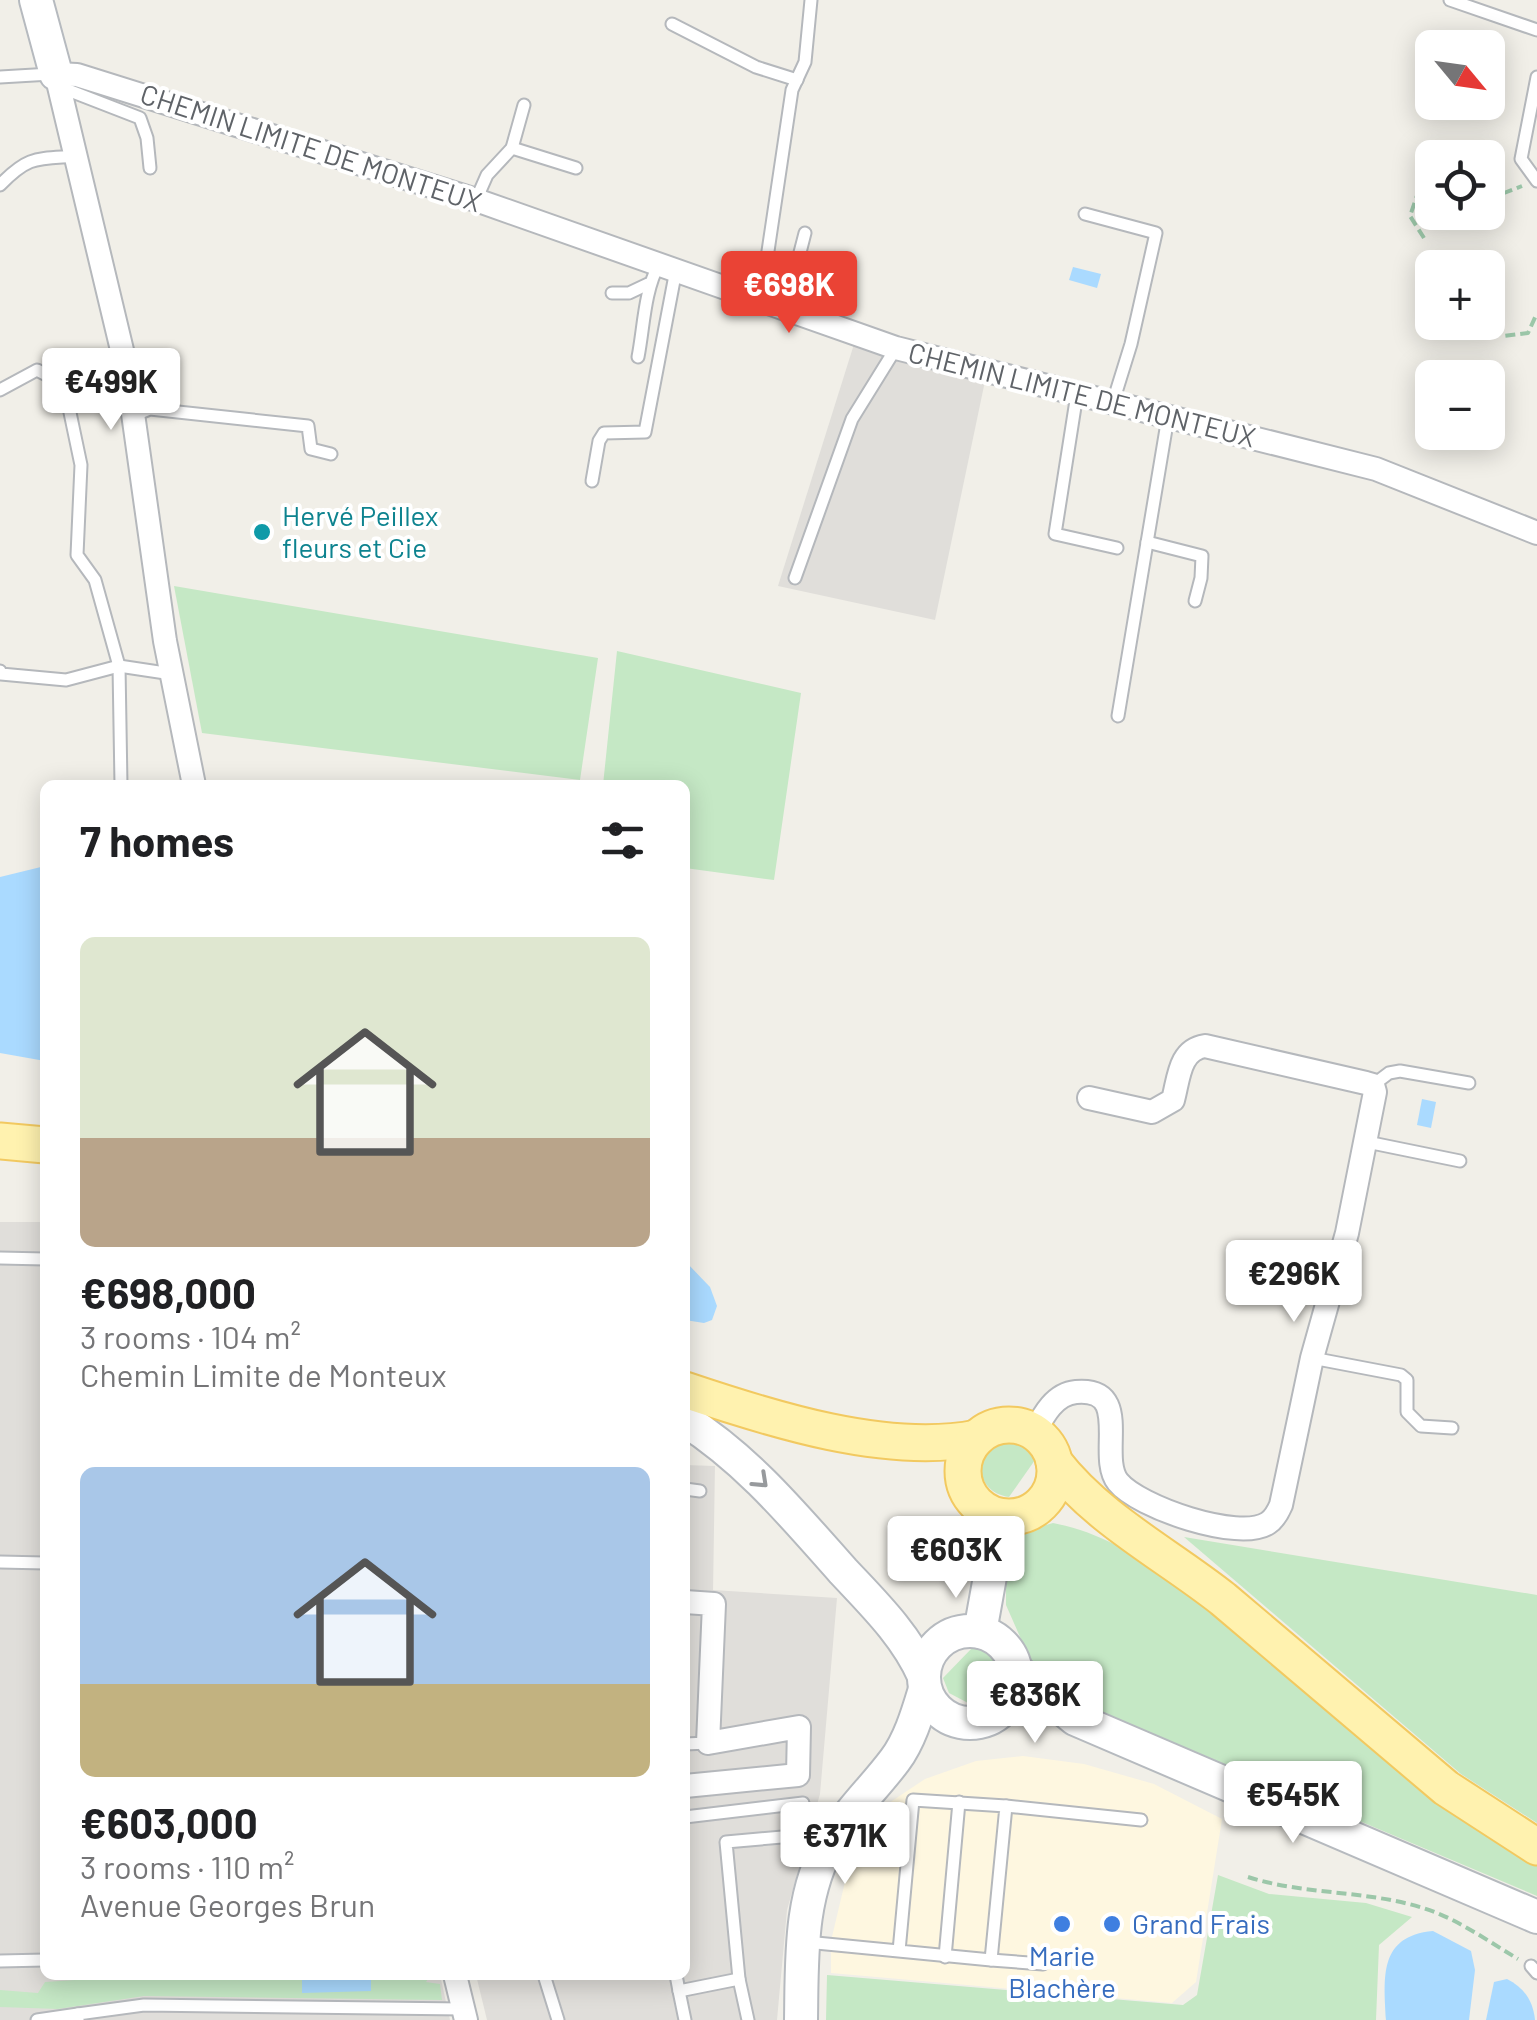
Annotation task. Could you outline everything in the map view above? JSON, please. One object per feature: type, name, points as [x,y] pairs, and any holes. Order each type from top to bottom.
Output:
[{"type":"main road","points":[[36,0],[58,80]]},
{"type":"main road","points":[[0,1141],[40,1144]]},
{"type":"main road","points":[[690,1391],[881,1441],[950,1474],[965,1486],[975,1502],[1017,1512],[1066,1513],[1129,1534]]},
{"type":"main road","points":[[690,1424],[770,1488],[880,1612],[914,1654],[938,1710],[972,1724],[1022,1713],[1075,1719]]},
{"type":"main road","points":[[881,1441],[977,1438],[1002,1426],[1034,1433],[1069,1482],[1129,1534],[1191,1574],[1446,1788],[1537,1847]]},
{"type":"main road","points":[[965,1486],[964,1462],[977,1438]]},
{"type":"main road","points":[[980,1632],[1017,1512],[1050,1491],[1054,1462]]},
{"type":"main road","points":[[898,1758],[924,1682],[926,1664],[938,1643],[960,1632],[980,1632],[1000,1641],[1013,1659],[1016,1670],[1012,1696],[995,1716]]},
{"type":"main road","points":[[1016,1670],[1075,1719],[1536,1917]]},
{"type":"main road","points":[[801,2020],[802,1942],[810,1891],[830,1842],[898,1758],[960,1722]]},
{"type":"street","name":"CHEMIN LIMITE DE MONTEUX","points":[[58,80],[77,75],[476,200],[661,273],[761,298],[896,348],[1376,470],[1537,532]]},
{"type":"street","points":[[58,80],[135,415],[172,674],[193,780]]},
{"type":"street","points":[[1034,1433],[1052,1404],[1064,1395],[1079,1391],[1094,1395],[1106,1404],[1112,1416],[1109,1463],[1125,1490],[1156,1508],[1194,1521],[1257,1528],[1266,1524],[1281,1505],[1312,1358],[1347,1233],[1375,1092],[1373,1085],[1205,1046],[1194,1048],[1184,1058],[1173,1100],[1152,1112],[1090,1098]]},
{"type":"street","points":[[690,1602],[714,1604],[696,1744],[799,1727],[798,1775],[690,1786]]},
{"type":"street","points":[[457,1980],[465,2014]]},
{"type":"lane","points":[[761,298],[792,90],[805,62],[811,0]]},
{"type":"lane","points":[[1450,0],[1537,30]]},
{"type":"lane","points":[[672,24],[756,66],[797,80]]},
{"type":"lane","points":[[0,77],[58,80],[140,118],[150,168]]},
{"type":"lane","points":[[1536,181],[1521,159],[1537,77]]},
{"type":"lane","points":[[476,200],[487,175],[512,148],[524,105]]},
{"type":"lane","points":[[512,148],[576,168]]},
{"type":"lane","points":[[0,186],[18,167],[34,158],[77,156]]},
{"type":"lane","points":[[1085,214],[1156,233],[1131,344],[1113,402]]},
{"type":"lane","points":[[786,307],[804,233]]},
{"type":"lane","points":[[612,293],[629,293],[661,273]]},
{"type":"lane","points":[[638,357],[646,316],[661,273]]},
{"type":"lane","points":[[592,481],[598,440],[604,434],[646,432],[661,273]]},
{"type":"lane","points":[[795,578],[852,419],[896,348]]},
{"type":"lane","points":[[0,390],[38,370],[64,384],[81,464],[76,555],[95,580],[119,666],[121,780]]},
{"type":"lane","points":[[1077,394],[1055,534],[1117,548]]},
{"type":"lane","points":[[135,415],[150,409],[308,426],[311,449],[332,454]]},
{"type":"lane","points":[[1118,716],[1168,417]]},
{"type":"lane","points":[[1147,542],[1202,556],[1202,578],[1195,600]]},
{"type":"lane","points":[[0,671],[66,680],[119,666],[172,674]]},
{"type":"lane","points":[[1373,1085],[1400,1070],[1469,1083]]},
{"type":"lane","points":[[1367,1142],[1460,1161]]},
{"type":"lane","points":[[0,1258],[40,1259]]},
{"type":"lane","points":[[1312,1358],[1402,1374],[1407,1380],[1407,1412],[1421,1426],[1452,1428]]},
{"type":"lane","points":[[690,1490],[700,1492]]},
{"type":"lane","points":[[0,1562],[40,1563]]},
{"type":"lane","points":[[899,1951],[914,1800],[1141,1820]]},
{"type":"lane","points":[[945,1957],[959,1802]]},
{"type":"lane","points":[[690,1817],[803,1803]]},
{"type":"lane","points":[[991,1960],[1006,1806]]},
{"type":"lane","points":[[748,2020],[739,1979],[726,1842],[805,1835],[830,1842]]},
{"type":"lane","points":[[802,1942],[1044,1964]]},
{"type":"lane","points":[[0,1960],[40,1960]]},
{"type":"lane","points":[[679,1990],[739,1979]]},
{"type":"lane","points":[[546,1980],[558,2020]]},
{"type":"lane","points":[[677,1980],[685,2020]]},
{"type":"lane","points":[[37,2020],[78,2017],[144,2004],[465,2014]]},
{"type":"path","points":[[1505,194],[1536,181]]},
{"type":"path","points":[[1419,230],[1424,238]]},
{"type":"path","points":[[1505,336],[1528,333],[1537,314]]},
{"type":"path","points":[[1248,1878],[1424,1908],[1534,1970]]},
{"type":"shaded area","points":[[855,341],[985,381],[935,620],[778,586]]},
{"type":"shaded area","points":[[0,1222],[40,1222],[40,1980],[441,1980],[450,2020],[0,2020]]},
{"type":"shaded area","points":[[690,1465],[715,1466],[713,1590],[837,1598],[820,1794],[787,1910],[777,2020],[487,2020],[477,1980],[690,1980]]},
{"type":"shaded area","points":[[1023,1756],[1084,1764],[1154,1784],[1222,1819],[1196,1982],[1172,2003],[831,1973],[831,1941],[849,1865],[863,1834],[883,1807],[925,1779],[976,1761]]},
{"type":"green space","points":[[174,586],[598,658],[580,780],[202,733]]},
{"type":"green space","points":[[617,651],[801,693],[774,880],[690,869],[690,780],[604,780]]},
{"type":"green space","points":[[1008,1441],[1025,1446],[1035,1460],[1009,1497],[989,1487],[981,1470],[988,1452]]},
{"type":"green space","points":[[1053,1523],[1087,1532],[1119,1547],[1182,1587],[1410,1780],[1537,1865],[1537,1896],[1054,1692],[1036,1673],[1006,1605],[1006,1573],[1018,1539],[1025,1531]]},
{"type":"green space","points":[[1184,1537],[1537,1595],[1537,1823],[1461,1774]]},
{"type":"green space","points":[[973,1647],[988,1652],[1000,1672],[992,1695],[970,1704],[949,1693],[943,1678]]},
{"type":"green space","points":[[1218,1875],[1269,1894],[1366,1903],[1412,1917],[1379,1945],[1376,2020],[826,2020],[827,1975],[1183,2005],[1197,1995]]},
{"type":"green space","points":[[427,1980],[440,1984],[442,2000],[144,1996],[58,2009],[0,2007],[0,1990],[38,1993],[45,1982]]},
{"type":"water","points":[[1073,267],[1101,274],[1097,288],[1069,280]]},
{"type":"water","points":[[40,867],[40,1060],[0,1053],[0,877]]},
{"type":"water","points":[[1422,1099],[1436,1102],[1431,1128],[1417,1125]]},
{"type":"water","points":[[690,1266],[710,1287],[717,1306],[712,1320],[690,1321]]},
{"type":"water","points":[[1433,1931],[1471,1951],[1475,1970],[1469,2020],[1386,2020],[1385,1975],[1393,1950],[1402,1941]]},
{"type":"water","points":[[1507,1979],[1527,1995],[1535,2020],[1486,2020],[1494,1982]]},
{"type":"water","points":[[302,1980],[371,1980],[371,1991],[302,1993]]},
{"type":"place","name":"Hervé Peillex fleurs et Cie","points":[[262,532]]},
{"type":"place","name":"Marie Blachère","points":[[1062,1924]]},
{"type":"place","name":"Grand Frais","points":[[1112,1924]]}]
